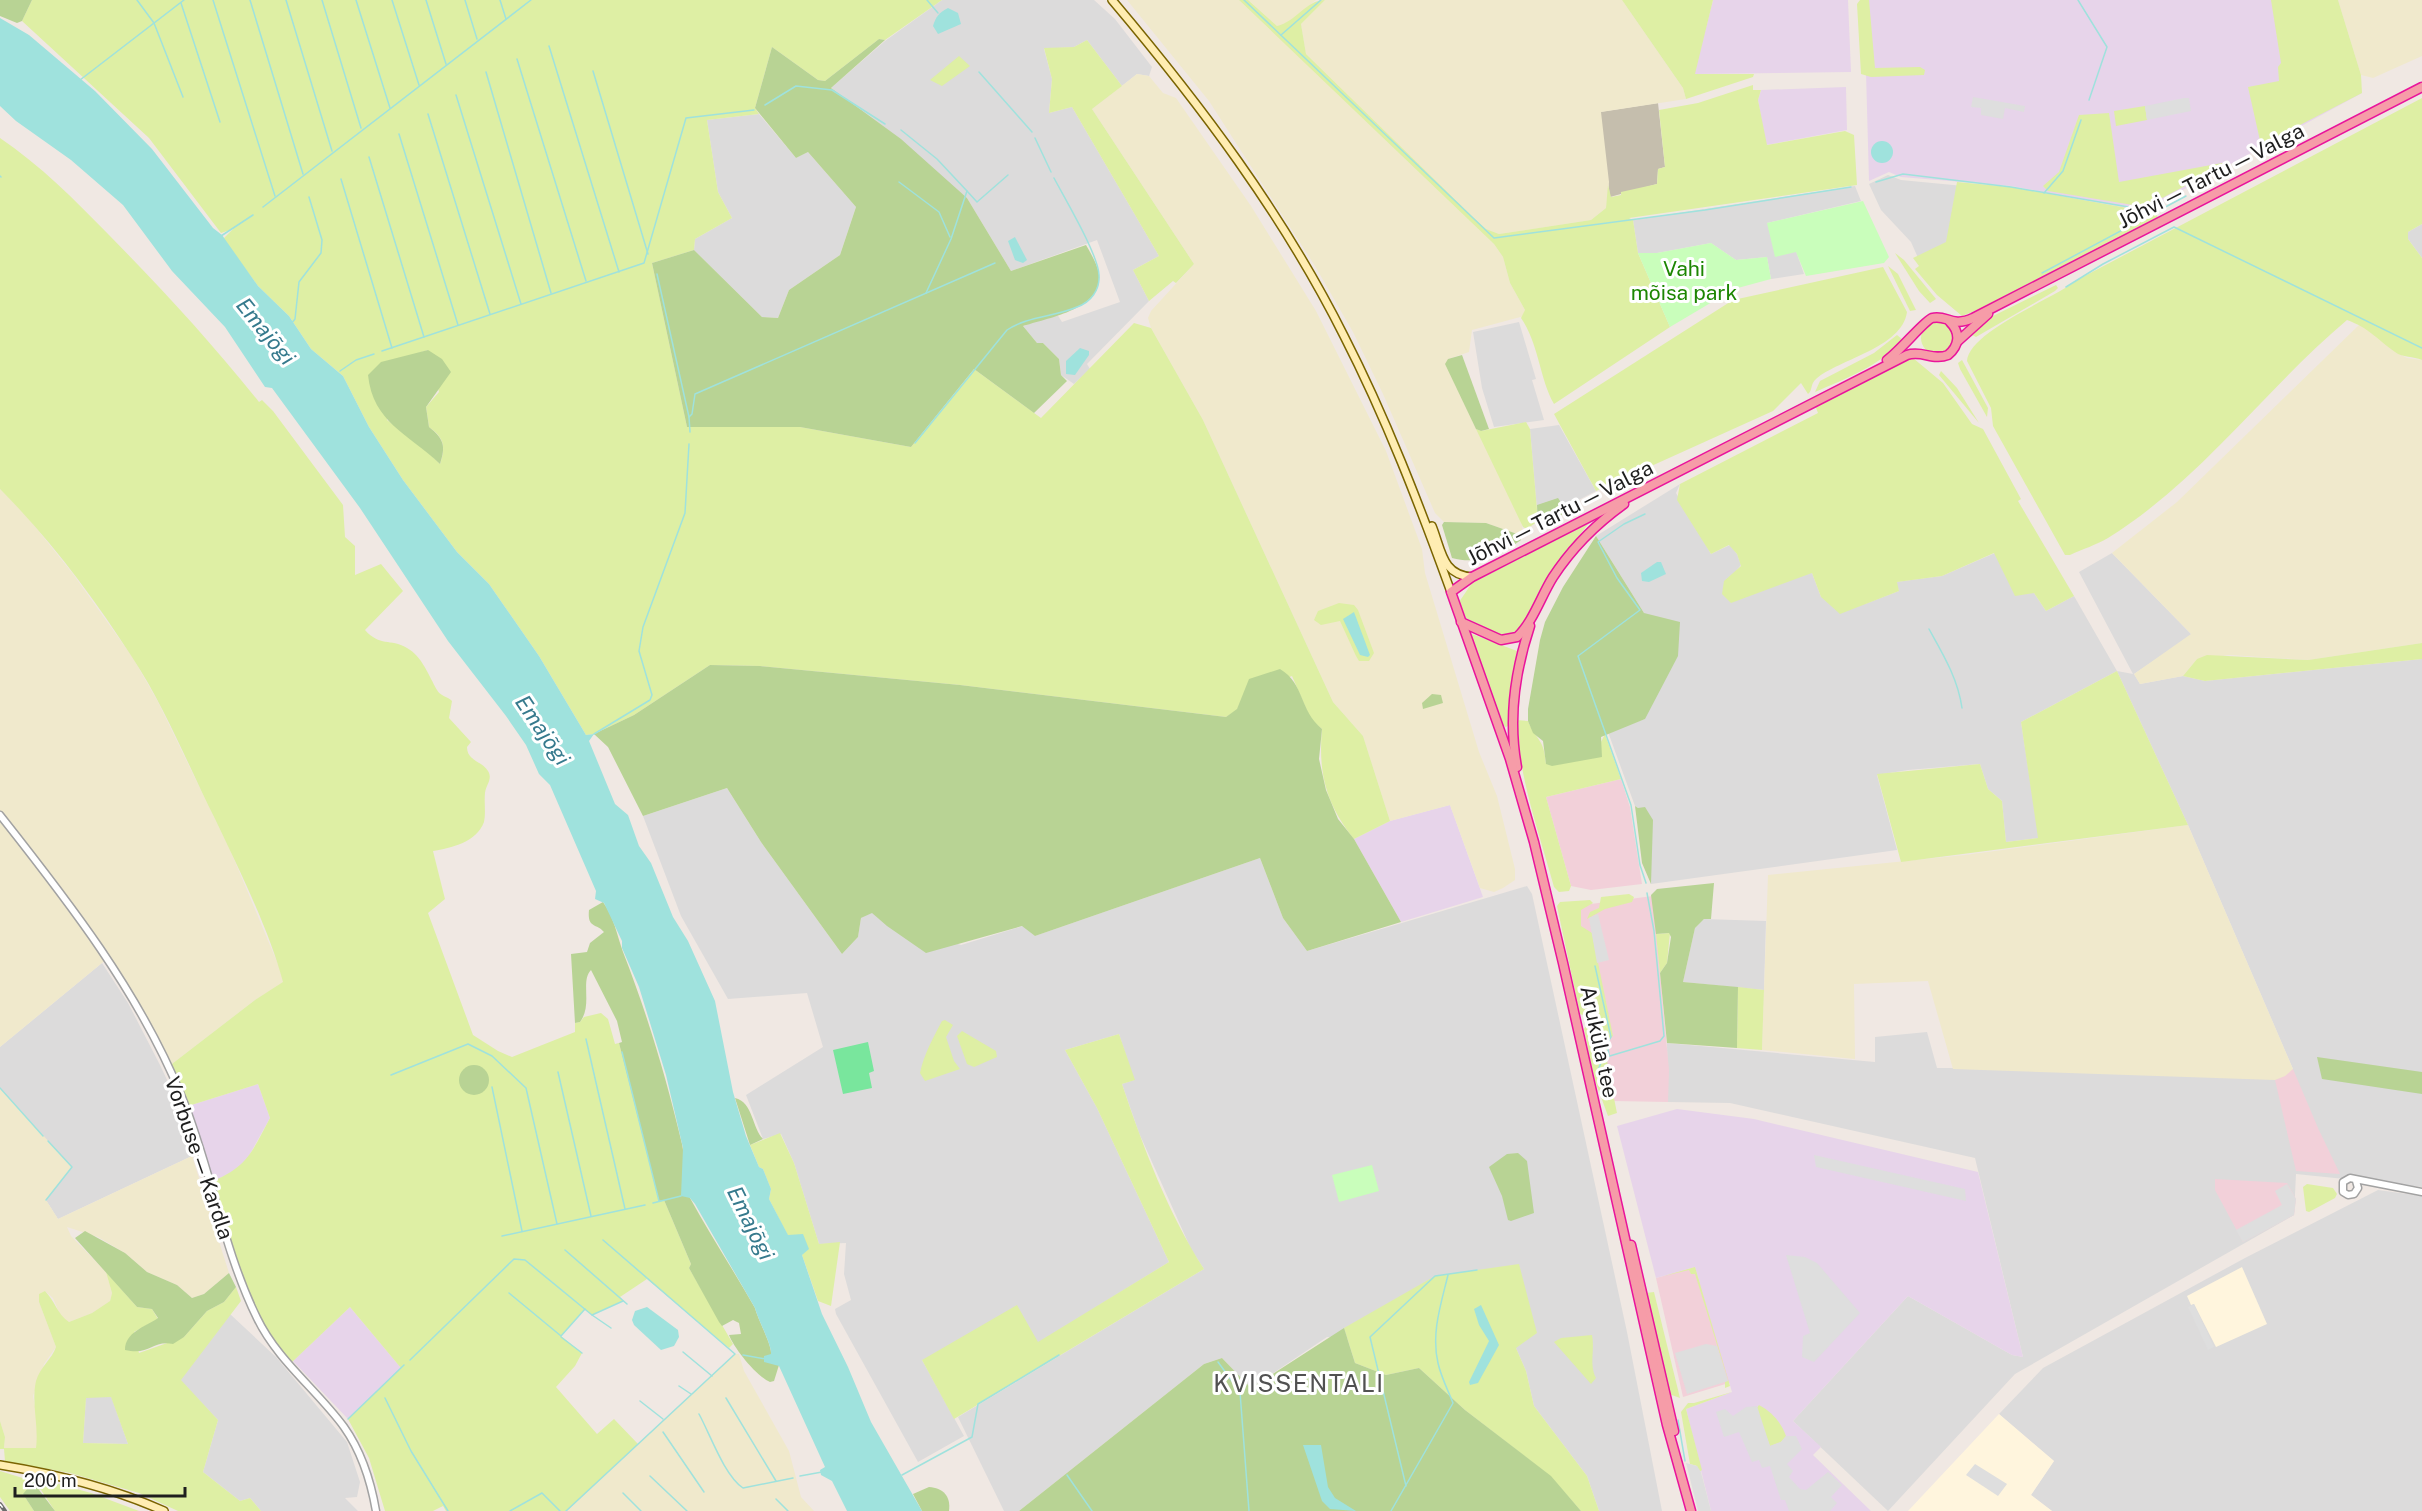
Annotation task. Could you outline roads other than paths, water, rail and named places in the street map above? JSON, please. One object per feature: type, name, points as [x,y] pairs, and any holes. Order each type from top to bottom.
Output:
[{"type":"highway","name":"Jõhvi — Tartu — Valga","points":[[1864,375],[1893,356],[1917,334],[1922,325],[1932,318],[1963,322],[2016,297],[2422,87]]},
{"type":"highway","name":"Jõhvi — Tartu — Valga","points":[[1544,884],[1510,759],[1450,592],[1472,577],[1864,375],[1917,352],[1942,358],[1953,351],[1958,341],[1989,314],[2016,297]]},
{"type":"highway","points":[[1950,322],[1957,331],[1958,341]]},
{"type":"highway","points":[[1917,334],[1918,345],[1924,354]]},
{"type":"highway","points":[[1461,621],[1472,629],[1501,639],[1517,637],[1561,567],[1595,527],[1656,483]]},
{"type":"highway","points":[[1524,808],[1515,757],[1514,705],[1522,651],[1541,597]]},
{"type":"highway","name":"Aruküla tee","points":[[1544,884],[1667,1425],[1691,1511]]},
{"type":"main road","points":[[1112,0],[1178,78],[1222,136],[1306,267],[1344,335],[1398,451],[1450,592]]},
{"type":"main road","points":[[1423,515],[1430,522],[1449,570],[1459,576],[1472,577]]},
{"type":"main road","points":[[0,1465],[68,1478],[119,1493],[164,1511]]},
{"type":"street","name":"Vorbuse — Kardla","points":[[0,815],[63,895],[144,1019],[182,1096],[238,1271],[257,1319],[280,1352],[346,1429],[362,1463],[376,1511]]},
{"type":"street","points":[[2378,1185],[2348,1195],[2341,1187],[2348,1179],[2422,1192]]},
{"type":"street","points":[[2356,1181],[2358,1190]]},
{"type":"water","points":[[948,8],[958,13],[961,24],[938,34],[933,26],[934,23],[938,15]]},
{"type":"water","name":"Emajõgi","points":[[0,18],[29,35],[95,91],[152,149],[213,228],[222,235],[258,286],[289,316],[311,349],[343,376],[369,427],[403,480],[457,552],[489,584],[539,656],[586,735],[594,734],[589,741],[615,804],[628,815],[639,846],[651,863],[673,917],[688,941],[715,1001],[733,1092],[746,1136],[771,1189],[769,1199],[788,1235],[803,1234],[809,1249],[802,1255],[822,1314],[871,1422],[922,1511],[847,1511],[832,1481],[821,1475],[820,1470],[825,1467],[779,1366],[764,1362],[764,1356],[771,1354],[771,1350],[755,1308],[695,1204],[690,1198],[681,1196],[683,1148],[666,1075],[639,987],[622,948],[622,941],[604,903],[595,899],[596,891],[550,785],[539,774],[526,745],[448,641],[360,508],[272,388],[265,387],[225,327],[172,271],[123,205],[71,160],[16,121],[0,106]]},
{"type":"water","points":[[1882,141],[1890,144],[1893,152],[1890,160],[1882,163],[1874,160],[1871,152],[1874,144]]},
{"type":"water","points":[[1015,237],[1027,260],[1023,263],[1015,260],[1008,241]]},
{"type":"water","points":[[1080,348],[1089,351],[1089,355],[1075,375],[1066,374],[1066,361]]},
{"type":"water","points":[[1657,562],[1661,562],[1666,574],[1649,582],[1642,581],[1641,573]]},
{"type":"water","points":[[1354,612],[1370,655],[1368,657],[1360,655],[1343,619]]},
{"type":"water","points":[[1481,1305],[1499,1345],[1478,1383],[1470,1385],[1469,1382],[1489,1341],[1479,1325],[1474,1309]]},
{"type":"water","points":[[647,1307],[678,1330],[679,1337],[674,1346],[661,1350],[634,1325],[632,1320],[635,1311]]},
{"type":"water","points":[[1303,1445],[1321,1445],[1328,1487],[1335,1498],[1356,1511],[1330,1509],[1322,1501]]},
{"type":"waterway","points":[[137,0],[154,23],[183,97]]},
{"type":"waterway","points":[[80,80],[184,0]]},
{"type":"waterway","points":[[213,0],[275,196]]},
{"type":"waterway","points":[[250,0],[303,174]]},
{"type":"waterway","points":[[286,0],[332,151]]},
{"type":"waterway","points":[[322,0],[361,128]]},
{"type":"waterway","points":[[356,0],[390,108]]},
{"type":"waterway","points":[[392,0],[419,85]]},
{"type":"waterway","points":[[426,0],[446,64]]},
{"type":"waterway","points":[[465,0],[477,39]]},
{"type":"waterway","points":[[500,0],[506,19]]},
{"type":"waterway","points":[[263,207],[531,0]]},
{"type":"waterway","points":[[927,0],[938,13]]},
{"type":"waterway","points":[[1244,0],[1494,238],[1705,210],[1851,187]]},
{"type":"waterway","points":[[1281,35],[1321,0]]},
{"type":"waterway","points":[[2078,0],[2107,47],[2089,100]]},
{"type":"waterway","points":[[181,3],[220,122]]},
{"type":"waterway","points":[[549,46],[619,272]]},
{"type":"waterway","points":[[517,59],[586,281]]},
{"type":"waterway","points":[[593,71],[648,254]]},
{"type":"waterway","points":[[486,72],[551,293]]},
{"type":"waterway","points":[[979,72],[1032,132]]},
{"type":"waterway","points":[[765,105],[796,86],[832,90],[885,124]]},
{"type":"waterway","points":[[456,95],[521,304]]},
{"type":"waterway","points":[[382,351],[644,263],[686,118],[754,110]]},
{"type":"waterway","points":[[428,114],[490,314]]},
{"type":"waterway","points":[[2044,193],[2063,171],[2081,120]]},
{"type":"waterway","points":[[901,130],[937,159],[967,191],[951,239],[926,293]]},
{"type":"waterway","points":[[399,134],[458,325]]},
{"type":"waterway","points":[[1035,138],[1051,172]]},
{"type":"waterway","points":[[369,157],[424,337]]},
{"type":"waterway","points":[[1876,182],[1903,174],[2011,187],[2158,212]]},
{"type":"waterway","points":[[967,191],[977,202],[1008,175]]},
{"type":"waterway","points":[[915,443],[1007,330],[1015,325],[1082,305],[1096,290],[1099,275],[1093,254],[1054,178]]},
{"type":"waterway","points":[[341,179],[392,348]]},
{"type":"waterway","points":[[899,182],[939,212],[950,237]]},
{"type":"waterway","points":[[2042,273],[2186,196]]},
{"type":"waterway","name":"Emajõgi","points":[[291,324],[295,319],[299,282],[321,253],[322,240],[309,197]]},
{"type":"waterway","points":[[221,236],[253,215]]},
{"type":"waterway","points":[[2066,287],[2103,264],[2174,227],[2422,348]]},
{"type":"waterway","points":[[690,432],[689,417],[692,414],[695,394],[995,263]]},
{"type":"waterway","points":[[657,274],[689,417]]},
{"type":"waterway","points":[[340,371],[356,360],[374,354]]},
{"type":"waterway","points":[[594,734],[650,700],[652,695],[639,651],[643,627],[685,513],[689,444]]},
{"type":"waterway","points":[[1645,514],[1624,524],[1598,542],[1617,578],[1640,610],[1578,656],[1631,805],[1640,865],[1646,883]]},
{"type":"waterway","points":[[1929,629],[1945,657],[1962,708]]},
{"type":"waterway","points":[[1598,1070],[1603,1058],[1660,1041],[1664,1036],[1654,931],[1647,893]]},
{"type":"waterway","points":[[1595,966],[1611,1037],[1607,1044],[1609,1055]]},
{"type":"waterway","points":[[586,1039],[625,1209]]},
{"type":"waterway","points":[[391,1075],[468,1044],[492,1056],[526,1088],[557,1224]]},
{"type":"waterway","points":[[622,1052],[659,1201]]},
{"type":"waterway","points":[[558,1072],[591,1216]]},
{"type":"waterway","points":[[492,1087],[522,1231]]},
{"type":"waterway","points":[[0,1088],[43,1136]]},
{"type":"waterway","points":[[46,1200],[72,1167],[48,1141]]},
{"type":"waterway","points":[[653,1203],[681,1196]]},
{"type":"waterway","points":[[502,1236],[645,1205]]},
{"type":"waterway","points":[[566,1511],[735,1354],[603,1240]]},
{"type":"waterway","points":[[565,1250],[627,1304]]},
{"type":"waterway","points":[[410,1360],[514,1259],[525,1260],[592,1315],[623,1301]]},
{"type":"waterway","points":[[1406,1486],[1370,1337],[1435,1276],[1477,1270]]},
{"type":"waterway","points":[[1391,1511],[1453,1403],[1439,1368],[1436,1352],[1438,1319],[1448,1275]]},
{"type":"waterway","points":[[509,1293],[561,1336],[585,1309]]},
{"type":"waterway","points":[[592,1315],[611,1328]]},
{"type":"waterway","points":[[561,1337],[582,1353]]},
{"type":"waterway","points":[[683,1352],[712,1376]]},
{"type":"waterway","points":[[743,1355],[766,1359]]},
{"type":"waterway","points":[[902,1475],[972,1437],[978,1404],[1059,1355]]},
{"type":"waterway","points":[[1218,1362],[1240,1392],[1249,1511]]},
{"type":"waterway","points":[[348,1419],[404,1365]]},
{"type":"waterway","points":[[679,1386],[691,1394]]},
{"type":"waterway","points":[[385,1398],[411,1451],[448,1511]]},
{"type":"waterway","points":[[726,1398],[776,1481]]},
{"type":"waterway","points":[[640,1401],[663,1419]]},
{"type":"waterway","points":[[699,1414],[724,1464],[743,1488],[793,1478]]},
{"type":"waterway","points":[[1678,1420],[1685,1461]]},
{"type":"waterway","points":[[663,1432],[704,1492]]},
{"type":"waterway","points":[[800,1476],[822,1472]]},
{"type":"waterway","points":[[1067,1475],[1092,1511]]},
{"type":"waterway","points":[[650,1476],[687,1511]]},
{"type":"waterway","points":[[510,1511],[542,1493],[560,1511]]},
{"type":"waterway","points":[[623,1493],[641,1511]]},
{"type":"waterway","points":[[776,1499],[788,1511]]},
{"type":"railway","points":[[0,1504],[5,1511]]},
{"type":"district","name":"KVISSENTALI","points":[[1299,1384]]},
{"type":"park label","name":"Vahi mõisa park","points":[[1684,281]]}]
